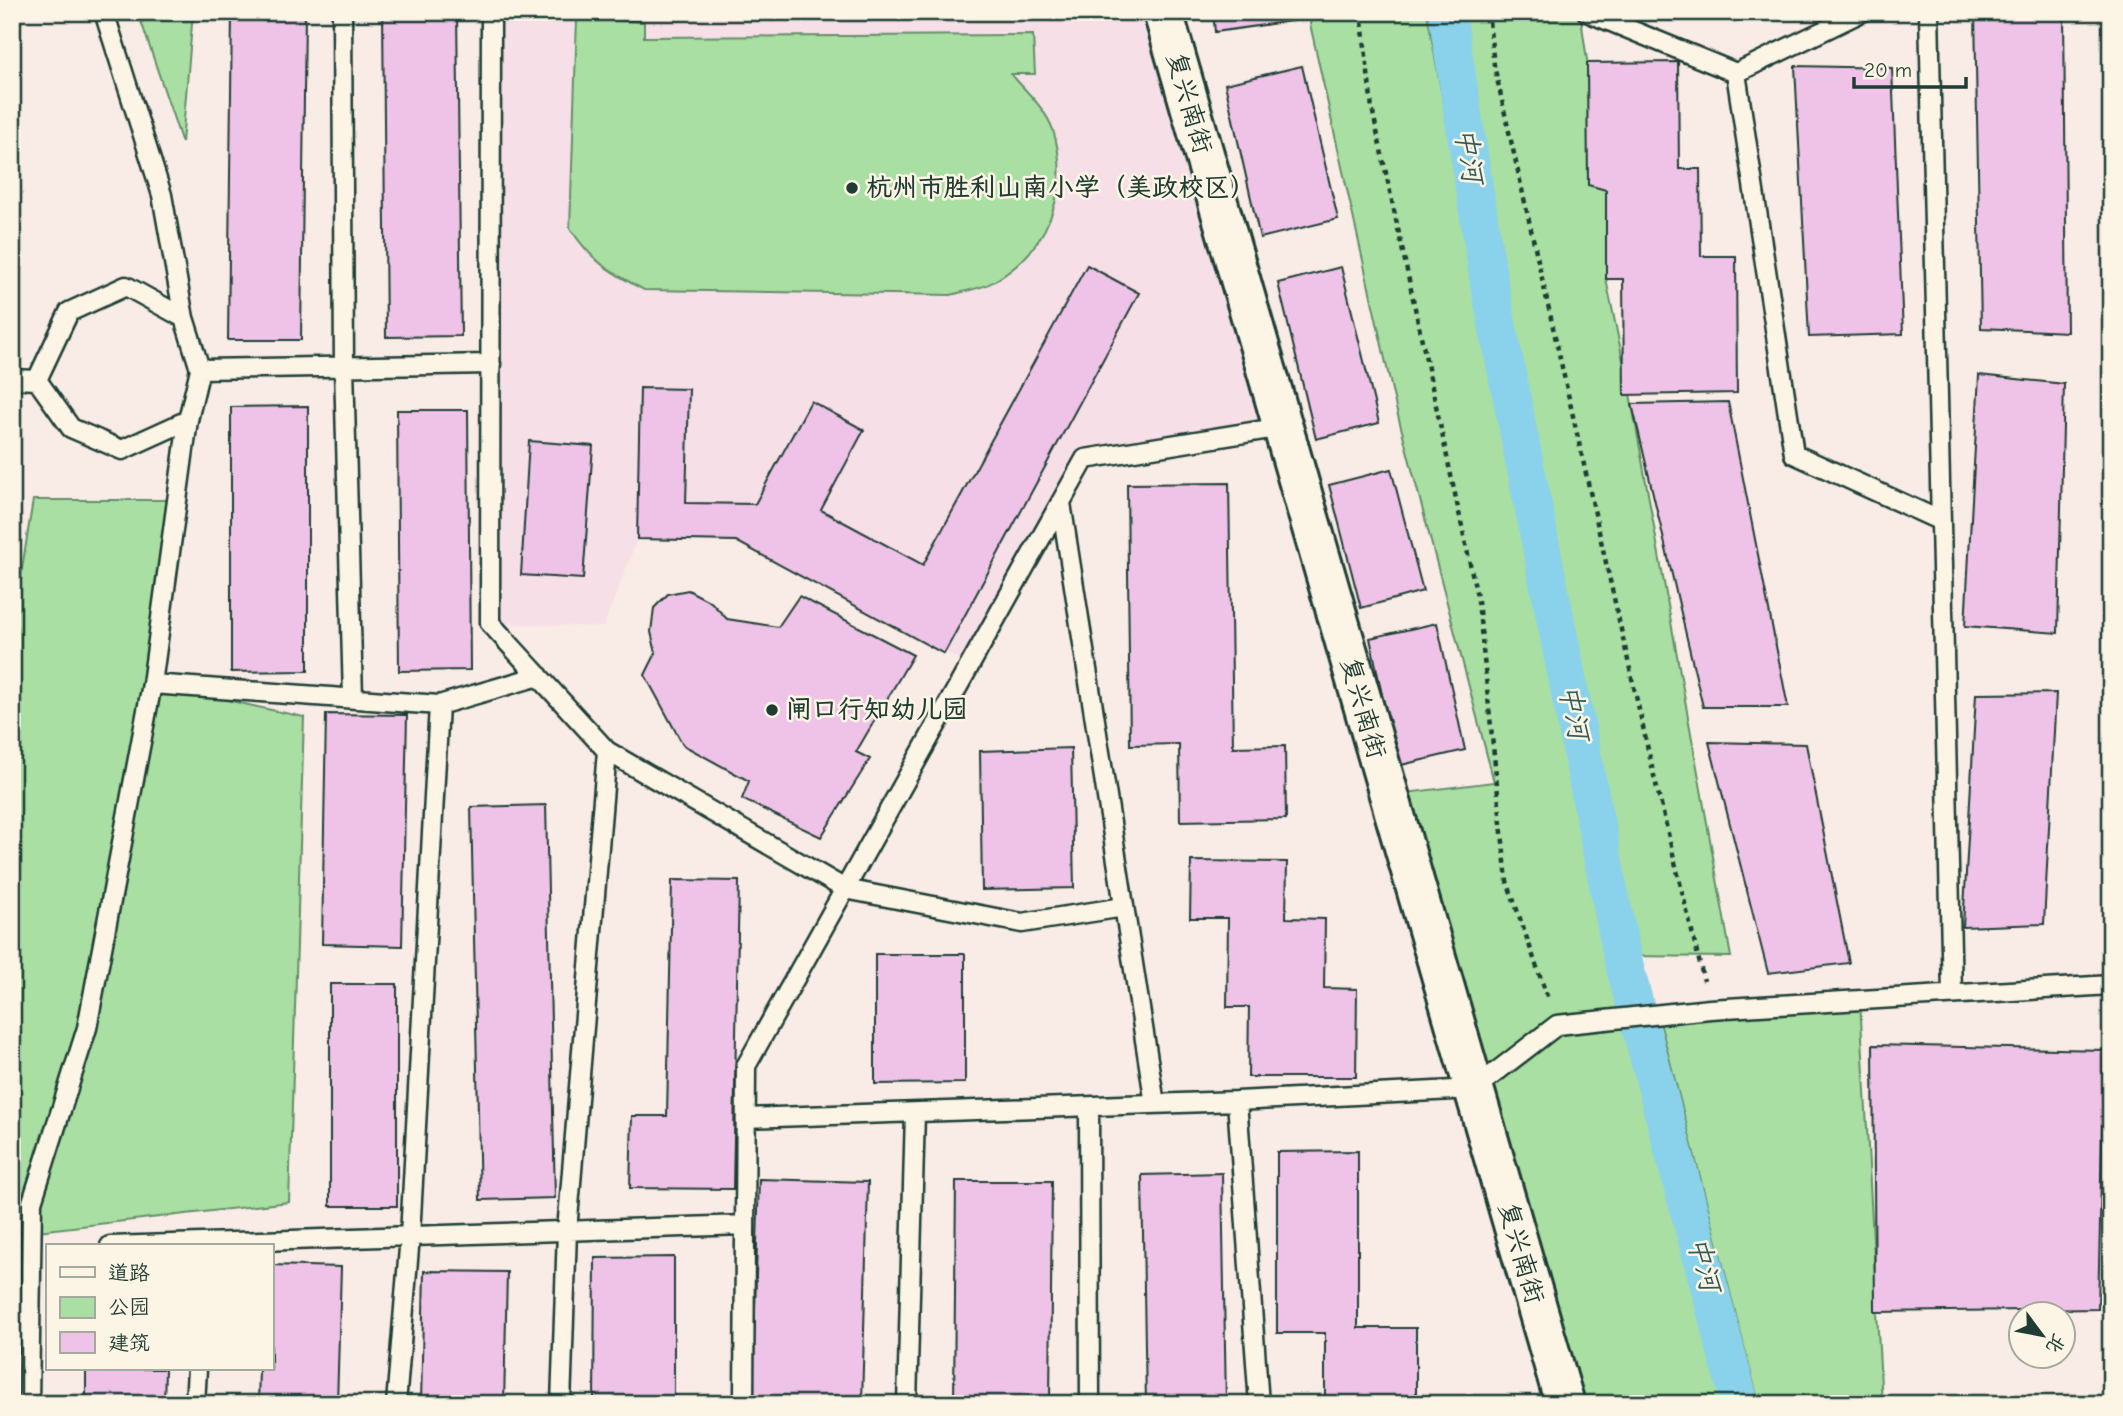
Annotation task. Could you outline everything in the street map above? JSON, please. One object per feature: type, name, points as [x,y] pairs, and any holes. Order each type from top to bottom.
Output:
[{"type":"street","name":"复兴南街","points":[[1164,12],[1565,1404]]},
{"type":"lane","points":[[29,1404],[39,1249],[32,1202],[87,1028],[152,684],[188,420],[200,369],[184,318],[162,195],[104,12]]},
{"type":"lane","points":[[342,12],[344,366],[353,698]]},
{"type":"lane","points":[[491,12],[490,623],[607,751],[845,889],[1022,923],[1124,907]]},
{"type":"lane","points":[[1587,12],[1736,73],[1862,12]]},
{"type":"lane","points":[[1928,12],[1952,994]]},
{"type":"lane","points":[[1736,73],[1794,454],[1941,521]]},
{"type":"lane","points":[[37,380],[69,312],[126,286],[184,318]]},
{"type":"lane","points":[[200,369],[491,364]]},
{"type":"lane","points":[[12,379],[37,380]]},
{"type":"lane","points":[[37,380],[71,428],[122,450],[188,420]]},
{"type":"lane","points":[[744,1404],[746,1066],[1085,459],[1282,427]]},
{"type":"lane","points":[[1061,503],[1155,1104]]},
{"type":"lane","points":[[152,684],[439,705],[539,676]]},
{"type":"lane","points":[[396,1404],[410,1236],[439,705]]},
{"type":"lane","points":[[561,1404],[567,1231],[607,751]]},
{"type":"lane","points":[[746,1118],[1089,1107],[1474,1089],[1557,1025],[1710,1009],[2111,985]]},
{"type":"lane","points":[[1237,1101],[1259,1404]]},
{"type":"lane","points":[[1089,1107],[1090,1404]]},
{"type":"lane","points":[[907,1404],[915,1113]]},
{"type":"lane","points":[[225,1244],[745,1225]]},
{"type":"lane","points":[[195,1404],[197,1370]]},
{"type":"path","points":[[1361,12],[1372,108],[1478,601],[1507,881],[1557,1025]]},
{"type":"path","points":[[1488,12],[1494,65],[1654,776],[1710,1009]]},
{"type":"shaded area","name":"杭州市胜利山南小学（美政校区）","points":[[491,12],[1163,12],[1282,427],[1085,459],[970,665],[735,541],[637,539],[603,627],[490,623]]},
{"type":"green space","points":[[138,12],[193,12],[182,143]]},
{"type":"green space","points":[[1313,12],[1427,12],[1506,455],[1613,991],[1724,1404],[1568,1404],[1405,793],[1494,782],[1396,408],[1310,24]]},
{"type":"green space","points":[[1447,12],[1580,12],[1606,190],[1606,279],[1632,404],[1731,957],[1622,956],[1539,538]]},
{"type":"green space","points":[[577,18],[644,22],[644,37],[1033,35],[1035,74],[1011,74],[1040,107],[1053,130],[1059,175],[1057,197],[1050,217],[1041,237],[1012,269],[988,284],[951,295],[644,290],[602,265],[570,228]]},
{"type":"green space","points":[[33,500],[178,500],[152,684],[304,717],[289,1202],[12,1234],[12,588],[20,581]]},
{"type":"green space","points":[[1860,1000],[1882,1404],[1759,1404],[1658,1015]]},
{"type":"building","points":[[232,12],[305,12],[301,340],[228,340]]},
{"type":"building","points":[[383,12],[457,12],[461,336],[386,337]]},
{"type":"building","points":[[1213,12],[1313,12],[1313,18],[1215,32]]},
{"type":"building","points":[[1975,12],[2064,12],[2067,332],[1981,328]]},
{"type":"building","points":[[1678,62],[1679,169],[1700,169],[1701,256],[1736,256],[1737,393],[1624,395],[1623,279],[1606,279],[1606,190],[1588,185],[1587,63]]},
{"type":"building","points":[[1302,66],[1338,219],[1260,238],[1225,84]]},
{"type":"building","points":[[1795,66],[1892,68],[1903,334],[1809,337]]},
{"type":"building","points":[[12,229],[20,236],[19,336],[12,336]]},
{"type":"building","points":[[1087,265],[1139,293],[944,654],[736,541],[637,539],[640,388],[689,389],[686,503],[755,504],[811,401],[864,430],[821,510],[923,565]]},
{"type":"building","points":[[1341,267],[1379,423],[1316,439],[1278,283]]},
{"type":"building","points":[[1979,375],[2064,384],[2058,633],[1965,626]]},
{"type":"building","points":[[1728,402],[1788,707],[1703,707],[1632,404]]},
{"type":"building","points":[[308,406],[308,671],[231,672],[231,407]]},
{"type":"building","points":[[397,410],[468,410],[470,670],[399,671]]},
{"type":"building","points":[[529,441],[593,446],[583,579],[521,575]]},
{"type":"building","points":[[1391,469],[1423,591],[1361,608],[1329,485]]},
{"type":"building","points":[[1229,483],[1233,747],[1285,746],[1286,819],[1180,821],[1179,744],[1130,745],[1127,484]]},
{"type":"building","name":"闸口行知幼儿园","points":[[688,590],[711,602],[727,619],[778,627],[799,596],[913,655],[856,752],[870,759],[821,837],[742,799],[749,781],[683,745],[645,675],[656,653],[651,632],[654,608],[668,594]]},
{"type":"building","points":[[1437,623],[1465,750],[1397,766],[1370,638]]},
{"type":"building","points":[[2056,693],[2044,924],[1963,927],[1976,694]]},
{"type":"building","points":[[326,714],[407,715],[402,946],[322,944]]},
{"type":"building","points":[[1709,742],[1806,744],[1849,963],[1768,973]]},
{"type":"building","points":[[1071,748],[1074,888],[982,890],[980,751]]},
{"type":"building","points":[[546,805],[555,1198],[480,1200],[471,807]]},
{"type":"building","points":[[1191,861],[1287,862],[1286,918],[1325,919],[1324,988],[1357,989],[1356,1077],[1248,1077],[1249,1007],[1227,1007],[1228,918],[1190,918]]},
{"type":"building","points":[[672,880],[739,881],[733,1189],[630,1188],[632,1116],[667,1116]]},
{"type":"building","points":[[875,954],[965,954],[965,1083],[875,1084]]},
{"type":"building","points":[[330,984],[397,984],[397,1206],[330,1206]]},
{"type":"building","points":[[1873,1045],[2104,1050],[2098,1309],[2078,1309],[2078,1300],[2008,1300],[2008,1310],[1875,1312]]},
{"type":"building","points":[[1358,1151],[1358,1328],[1416,1328],[1416,1404],[1325,1404],[1325,1333],[1277,1333],[1277,1152]]},
{"type":"building","points":[[1222,1173],[1226,1404],[1146,1404],[1142,1175]]},
{"type":"building","points":[[759,1179],[868,1182],[862,1404],[752,1404]]},
{"type":"building","points":[[956,1181],[1052,1181],[1050,1404],[954,1404]]},
{"type":"building","points":[[674,1257],[674,1404],[594,1404],[595,1258]]},
{"type":"building","points":[[273,1265],[341,1267],[337,1404],[258,1404],[259,1370],[273,1370]]},
{"type":"building","points":[[424,1271],[507,1272],[504,1404],[421,1404]]},
{"type":"building","points":[[86,1370],[165,1370],[164,1404],[86,1404]]},
{"type":"waterway","name":"中河","points":[[1447,12],[1489,283],[1622,956],[1740,1404]]},
{"type":"place","name":"杭州市胜利山南小学（美政校区）","points":[[852,188]]},
{"type":"place","name":"闸口行知幼儿园","points":[[772,710]]}]
